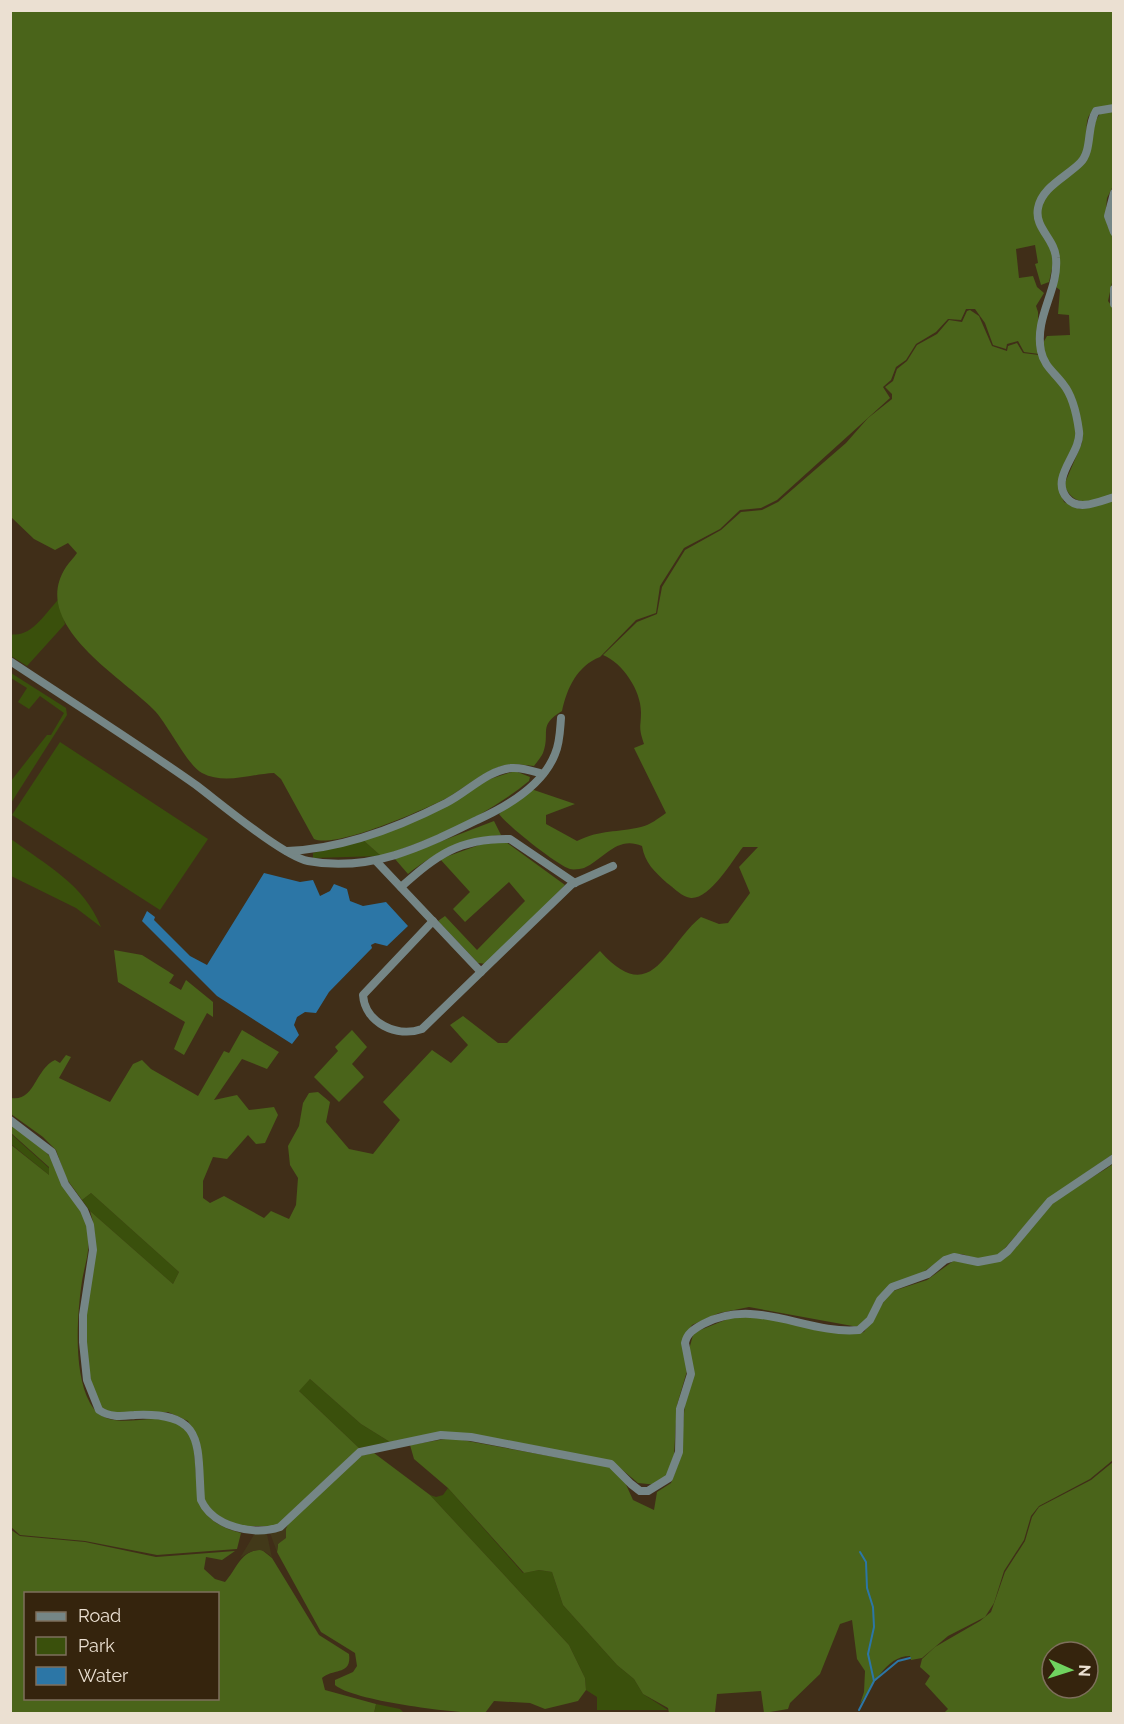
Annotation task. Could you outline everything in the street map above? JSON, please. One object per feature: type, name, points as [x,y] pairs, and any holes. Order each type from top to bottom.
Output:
[{"type":"street","points":[[1113,108],[1096,111],[1090,124],[1084,158],[1046,192],[1040,200],[1037,214],[1038,221],[1055,250],[1056,261],[1053,282],[1041,319],[1040,348],[1044,362],[1067,390],[1079,431],[1078,446],[1063,474],[1063,493],[1069,501],[1078,505],[1113,498]]},
{"type":"street","points":[[1113,193],[1108,216],[1113,232]]},
{"type":"street","points":[[1113,289],[1113,304]]},
{"type":"street","points":[[10,662],[185,778],[287,851],[304,860],[316,862],[376,861],[398,855],[490,814],[524,792],[543,774],[559,744],[561,718]]},
{"type":"street","points":[[287,851],[344,843],[386,828],[446,804],[500,771],[519,768],[543,774]]},
{"type":"street","points":[[401,887],[432,859],[449,850],[478,841],[498,839],[510,839],[575,883]]},
{"type":"street","points":[[376,861],[481,972]]},
{"type":"street","points":[[433,921],[366,989],[364,1003],[371,1015],[389,1029],[414,1032],[422,1029],[575,883],[613,866]]},
{"type":"street","points":[[10,1120],[52,1152],[65,1184],[84,1210],[90,1225],[93,1250],[82,1314],[83,1342],[87,1380],[99,1410],[115,1416],[168,1416],[185,1423],[195,1438],[201,1500],[205,1508],[225,1523],[254,1531],[268,1531],[280,1527],[360,1452],[441,1435],[471,1437],[611,1464],[640,1491],[648,1491],[669,1479],[676,1464],[679,1452],[680,1409],[691,1374],[685,1343],[691,1331],[706,1323],[737,1313],[859,1330],[870,1320],[879,1300],[892,1287],[928,1274],[945,1260],[954,1257],[978,1262],[999,1258],[1008,1251],[1039,1211],[1050,1201],[1113,1158]]},
{"type":"green space","points":[[10,11],[1113,11],[1113,105],[1100,107],[1088,117],[1085,148],[1081,156],[1066,175],[1036,204],[1054,259],[1049,282],[1041,285],[1035,264],[1038,263],[1035,245],[1016,249],[1019,278],[1033,276],[1037,287],[1044,293],[1036,306],[1039,354],[1024,352],[1018,341],[1007,344],[1006,349],[993,345],[985,323],[975,309],[966,309],[961,320],[948,319],[936,332],[916,344],[906,360],[896,367],[891,380],[883,387],[890,398],[777,500],[761,508],[740,510],[720,529],[684,548],[660,586],[656,613],[636,620],[600,657],[585,666],[574,679],[562,711],[554,716],[547,725],[543,753],[534,766],[513,764],[500,767],[484,774],[447,798],[419,811],[359,834],[325,841],[314,839],[281,779],[274,773],[229,779],[211,776],[196,769],[155,711],[103,666],[69,629],[60,609],[58,588],[66,567],[77,553],[68,543],[55,550],[34,539],[11,517]]},
{"type":"green space","points":[[1113,111],[1113,186],[1107,198],[1106,209],[1107,225],[1114,236],[1113,278],[1108,301],[1114,309],[1113,496],[1079,501],[1069,493],[1064,485],[1082,443],[1083,431],[1046,358],[1043,343],[1047,336],[1070,335],[1069,315],[1058,314],[1060,290],[1056,287],[1059,255],[1041,221],[1040,206],[1048,193],[1083,164],[1096,120],[1101,112]]},
{"type":"green space","points":[[970,310],[979,316],[992,346],[1007,351],[1008,346],[1017,343],[1023,353],[1039,355],[1071,404],[1076,435],[1062,484],[1064,502],[1080,509],[1113,500],[1113,1154],[1048,1199],[998,1256],[977,1259],[962,1254],[947,1256],[917,1276],[891,1284],[877,1299],[869,1318],[858,1327],[749,1307],[719,1313],[692,1325],[684,1339],[687,1371],[677,1405],[674,1455],[667,1475],[658,1485],[638,1483],[613,1462],[473,1434],[441,1432],[390,1442],[361,1424],[310,1379],[299,1391],[359,1448],[276,1526],[240,1526],[212,1513],[203,1497],[198,1438],[188,1421],[168,1412],[115,1414],[100,1407],[90,1374],[85,1340],[85,1316],[95,1237],[90,1211],[173,1284],[179,1272],[91,1193],[82,1200],[66,1178],[56,1150],[43,1137],[11,1114],[11,1098],[25,1095],[48,1064],[55,1060],[60,1063],[66,1055],[71,1057],[59,1078],[110,1102],[133,1064],[142,1060],[151,1069],[198,1096],[224,1051],[229,1053],[242,1030],[279,1052],[267,1069],[242,1059],[214,1100],[237,1095],[249,1110],[274,1107],[278,1115],[265,1143],[256,1144],[248,1135],[227,1159],[213,1157],[203,1181],[203,1198],[210,1203],[224,1196],[264,1218],[271,1211],[289,1219],[296,1205],[298,1178],[290,1165],[288,1146],[299,1126],[303,1103],[309,1093],[318,1092],[330,1102],[326,1122],[349,1149],[373,1154],[400,1120],[383,1102],[432,1050],[451,1063],[468,1045],[450,1025],[463,1016],[498,1043],[507,1043],[600,951],[618,967],[633,974],[645,973],[656,967],[667,956],[688,929],[701,917],[719,924],[728,923],[750,893],[739,867],[758,847],[743,847],[713,886],[698,897],[691,898],[678,892],[654,871],[645,857],[642,846],[633,843],[618,846],[584,868],[570,869],[533,844],[499,814],[531,789],[575,804],[546,815],[546,824],[577,841],[602,833],[644,826],[666,813],[634,748],[644,744],[640,730],[641,712],[638,695],[624,671],[603,655],[637,622],[657,614],[662,587],[685,550],[721,530],[741,512],[762,510],[778,502],[846,443],[868,418],[892,399],[892,394],[885,387],[893,381],[897,369],[907,361],[917,345],[937,334],[949,320],[962,322],[967,311]]},
{"type":"green space","points":[[59,599],[65,624],[27,666],[11,656],[10,634],[18,634],[31,629]]},
{"type":"green space","points":[[11,673],[66,708],[67,715],[11,803],[11,781],[47,735],[51,735],[64,713],[40,696],[29,709],[18,702],[27,688],[11,678]]},
{"type":"green space","points":[[60,742],[208,839],[160,910],[12,815]]},
{"type":"green space","points":[[515,771],[530,777],[529,781],[477,816],[440,834],[381,856],[362,839],[484,781]]},
{"type":"green space","points":[[494,821],[501,835],[451,847],[408,874],[395,859]]},
{"type":"green space","points":[[11,839],[74,887],[94,912],[101,927],[76,908],[11,876]]},
{"type":"green space","points":[[362,839],[381,856],[313,858],[313,853]]},
{"type":"green space","points":[[506,842],[565,885],[487,964],[478,963],[438,921],[445,916],[477,950],[525,901],[509,882],[465,922],[453,909],[470,892],[440,859],[482,844]]},
{"type":"green space","points":[[114,950],[142,955],[174,975],[169,983],[181,990],[186,980],[213,1002],[213,1017],[207,1013],[184,1055],[174,1049],[185,1022],[118,982]]},
{"type":"green space","points":[[352,1030],[367,1047],[352,1064],[364,1077],[339,1102],[314,1077],[338,1051],[335,1047]]},
{"type":"green space","points":[[11,1123],[43,1149],[57,1165],[77,1202],[87,1227],[88,1248],[80,1295],[78,1343],[81,1376],[90,1403],[100,1414],[111,1420],[167,1420],[179,1425],[190,1436],[192,1442],[197,1488],[203,1508],[216,1523],[241,1533],[237,1549],[157,1555],[85,1541],[20,1535],[11,1527],[10,1144],[49,1175],[49,1167],[11,1133]]},
{"type":"green space","points":[[10,1133],[49,1168],[49,1175],[11,1144]]},
{"type":"green space","points":[[1113,1164],[1113,1460],[1090,1479],[1039,1506],[1031,1516],[1024,1540],[1004,1571],[994,1603],[985,1617],[948,1636],[922,1658],[911,1660],[910,1656],[893,1661],[880,1674],[860,1704],[864,1692],[865,1671],[857,1659],[852,1620],[840,1624],[820,1674],[790,1703],[788,1709],[764,1713],[761,1691],[717,1694],[715,1712],[669,1713],[668,1708],[643,1694],[634,1679],[617,1665],[563,1605],[552,1572],[539,1570],[524,1573],[448,1488],[414,1459],[410,1445],[451,1438],[610,1467],[624,1480],[633,1500],[654,1510],[657,1492],[671,1483],[680,1459],[690,1346],[693,1335],[698,1331],[735,1316],[745,1315],[856,1334],[864,1332],[890,1292],[927,1280],[956,1259],[991,1263],[1003,1259],[1021,1242],[1051,1205]]},
{"type":"green space","points":[[91,1193],[179,1272],[173,1284],[90,1211],[82,1200]]},
{"type":"green space","points":[[310,1379],[361,1424],[390,1442],[359,1448],[298,1390]]},
{"type":"green space","points":[[374,1453],[430,1495],[569,1645],[585,1678],[586,1690],[578,1701],[545,1709],[530,1703],[494,1701],[485,1713],[472,1713],[384,1701],[346,1691],[335,1685],[335,1680],[353,1672],[357,1666],[355,1653],[321,1632],[277,1552],[278,1544],[290,1520],[354,1457]]},
{"type":"green space","points":[[1113,1462],[1113,1713],[944,1713],[948,1709],[925,1684],[930,1676],[920,1667],[922,1659],[935,1647],[980,1621],[991,1612],[1005,1572],[1025,1541],[1032,1517],[1039,1507],[1091,1480]]},
{"type":"green space","points":[[448,1488],[523,1573],[539,1570],[552,1572],[563,1605],[617,1665],[634,1679],[643,1694],[668,1710],[597,1710],[597,1697],[586,1690],[585,1678],[569,1645],[430,1495],[436,1497],[443,1495]]},
{"type":"green space","points":[[10,1529],[20,1536],[85,1542],[156,1557],[235,1551],[222,1560],[206,1557],[204,1569],[215,1579],[225,1582],[244,1556],[262,1550],[272,1558],[319,1635],[349,1654],[348,1666],[345,1669],[322,1678],[325,1690],[376,1704],[374,1713],[11,1713]]},
{"type":"green space","points":[[376,1704],[400,1709],[404,1713],[374,1714]]},
{"type":"sand","points":[[290,1520],[286,1529],[286,1538],[278,1544],[277,1552],[270,1533],[281,1530]]},
{"type":"sand","points":[[255,1533],[267,1534],[272,1558],[264,1551],[256,1550],[240,1558]]},
{"type":"water","points":[[264,873],[300,882],[313,880],[320,896],[330,891],[334,884],[347,889],[350,901],[363,906],[386,902],[408,926],[387,946],[375,943],[371,945],[372,948],[329,992],[316,1013],[305,1012],[297,1017],[294,1025],[299,1035],[292,1044],[217,996],[142,921],[147,911],[190,956],[207,965]]},
{"type":"waterway","points":[[859,1710],[874,1681],[868,1654],[874,1627],[873,1607],[867,1588],[866,1562],[860,1552]]},
{"type":"waterway","points":[[875,1680],[898,1661],[910,1658]]}]
